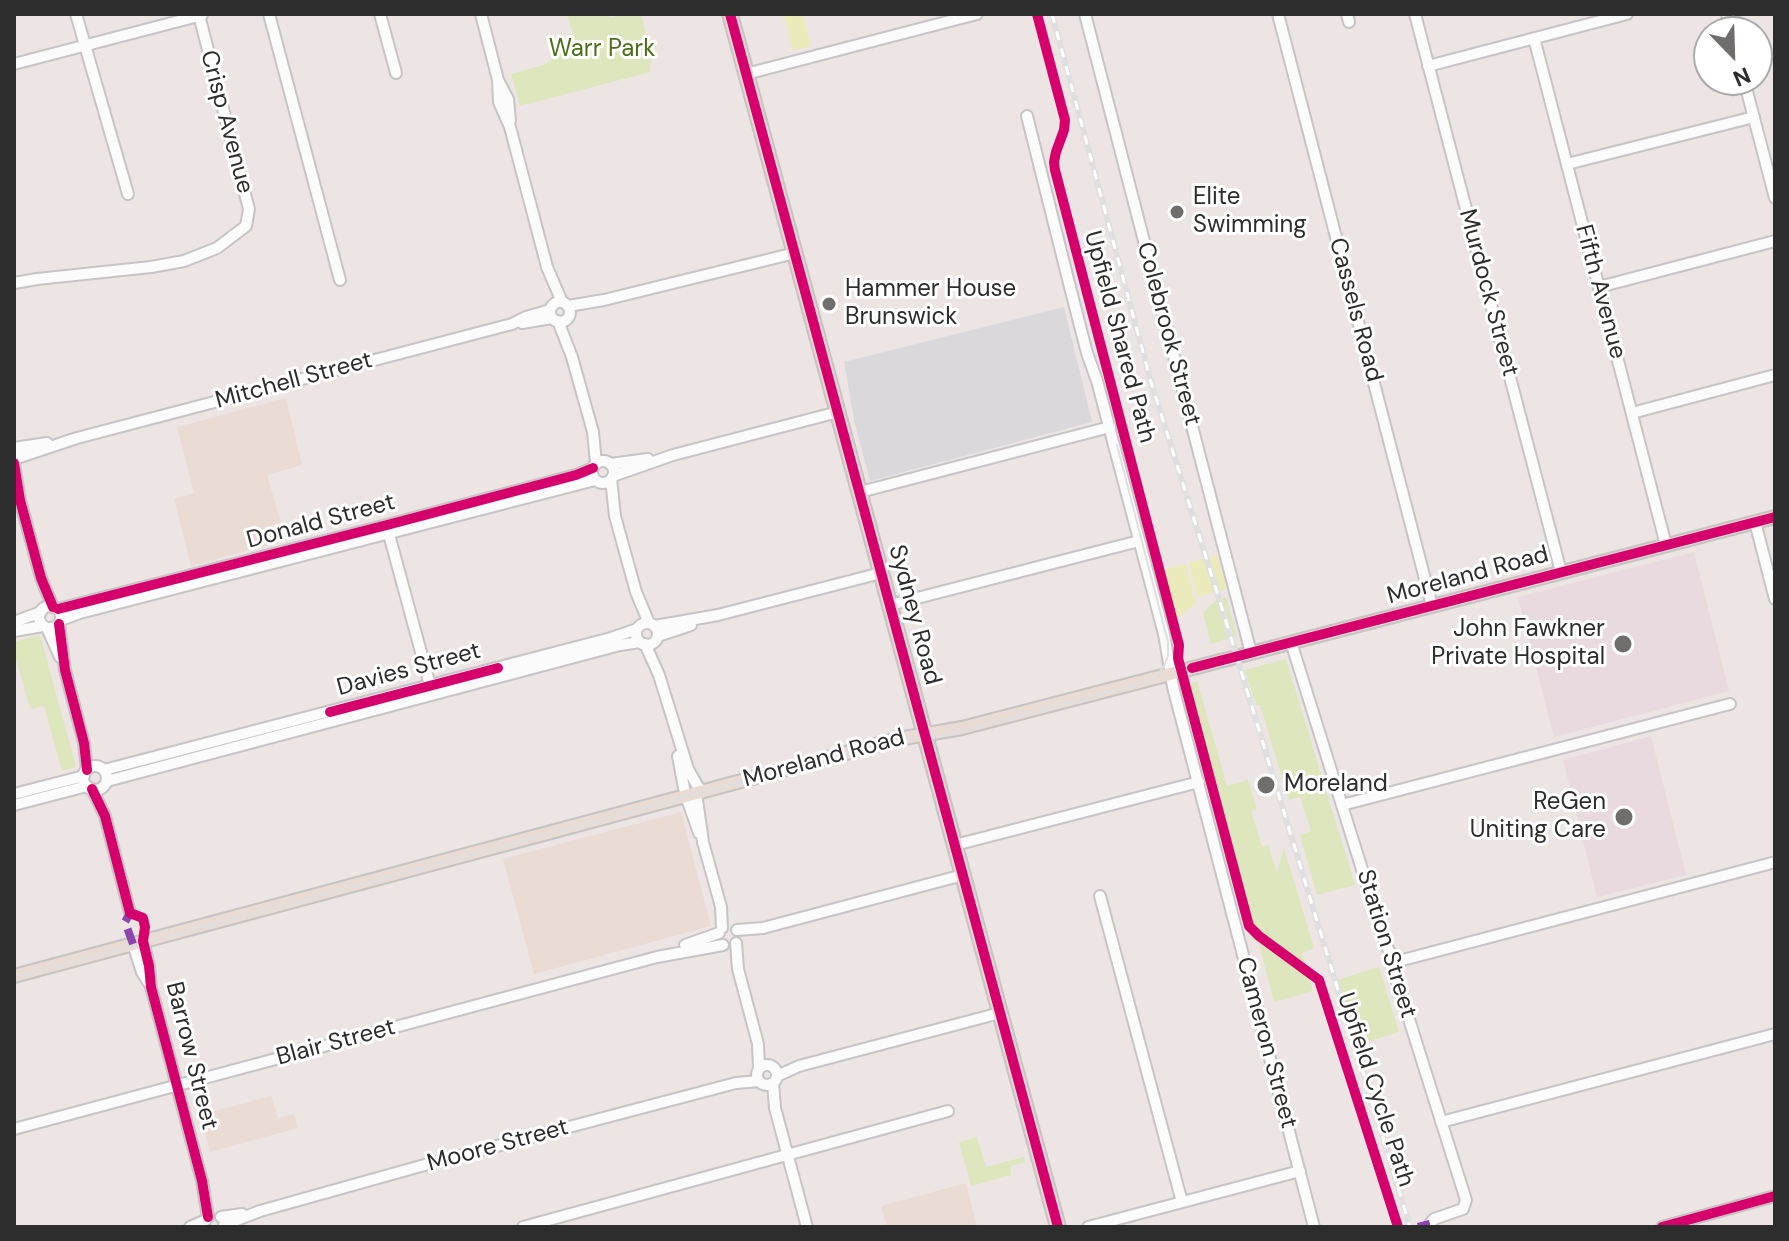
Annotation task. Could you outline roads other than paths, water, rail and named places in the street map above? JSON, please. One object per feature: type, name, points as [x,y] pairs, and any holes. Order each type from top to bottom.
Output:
[{"type":"highway","name":"Sydney Road","points":[[730,14],[1058,1227]]},
{"type":"main road","name":"Moreland Road","points":[[14,976],[898,739],[948,732],[1775,517]]},
{"type":"street","points":[[76,14],[128,194]]},
{"type":"street","points":[[269,14],[340,280]]},
{"type":"street","points":[[380,14],[396,73]]},
{"type":"street","points":[[481,14],[498,80],[499,102],[510,127],[675,734],[698,787],[695,793]]},
{"type":"street","points":[[746,74],[977,14]]},
{"type":"street","name":"Colebrook Street","points":[[1085,14],[1251,653]]},
{"type":"street","name":"Cassels Road","points":[[1278,14],[1432,606]]},
{"type":"street","name":"Murdock Street","points":[[1415,14],[1561,572]]},
{"type":"street","points":[[1428,66],[1627,14]]},
{"type":"street","points":[[14,64],[199,15]]},
{"type":"street","name":"Crisp Avenue","points":[[14,283],[168,265],[206,254],[246,226],[249,209],[199,15]]},
{"type":"street","name":"Fifth Avenue","points":[[1534,38],[1666,545]]},
{"type":"street","points":[[1748,96],[1775,198]]},
{"type":"street","name":"Cameron Street","points":[[1027,116],[1164,634],[1170,674],[1314,1227]]},
{"type":"street","points":[[1567,164],[1754,117]]},
{"type":"street","points":[[1599,287],[1775,241]]},
{"type":"street","name":"Mitchell Street","points":[[15,456],[512,324],[526,317],[560,312],[795,253]]},
{"type":"street","points":[[1632,413],[1775,375]]},
{"type":"street","name":"Donald Street","points":[[14,631],[51,617],[388,529],[576,475],[603,472],[838,412]]},
{"type":"street","points":[[860,492],[1110,427]]},
{"type":"street","points":[[15,456],[20,500],[130,913]]},
{"type":"street","points":[[14,489],[20,500]]},
{"type":"street","points":[[1755,522],[1775,599]]},
{"type":"street","points":[[388,529],[431,689]]},
{"type":"street","points":[[890,605],[1139,541]]},
{"type":"street","name":"Davies Street","points":[[14,805],[95,778],[619,636],[647,633],[881,573]]},
{"type":"street","name":"Donald Street","points":[[14,622],[51,617]]},
{"type":"street","name":"Station Street","points":[[1291,642],[1385,943],[1395,962],[1396,978],[1465,1204],[1457,1213],[1434,1219],[1430,1225]]},
{"type":"street","points":[[1342,805],[1730,704]]},
{"type":"street","points":[[675,734],[680,770],[695,793],[703,842],[807,1227]]},
{"type":"street","name":"Davies Street","points":[[14,794],[95,778]]},
{"type":"street","points":[[955,845],[1199,782]]},
{"type":"street","points":[[1395,962],[1772,863]]},
{"type":"street","name":"Blair Street","points":[[657,957],[678,947],[963,875]]},
{"type":"street","points":[[1100,896],[1182,1202]]},
{"type":"street","name":"Blair Street","points":[[14,1129],[657,957],[730,946],[730,934]]},
{"type":"street","name":"Barrow Street","points":[[138,943],[149,966],[151,987],[215,1221]]},
{"type":"street","points":[[723,945],[738,969]]},
{"type":"street","name":"Moore Street","points":[[190,1227],[260,1211],[1000,1013]]},
{"type":"street","points":[[1441,1122],[1775,1034]]},
{"type":"street","points":[[523,1227],[948,1111]]},
{"type":"street","points":[[1088,1227],[1300,1171]]},
{"type":"street","points":[[1662,1227],[1775,1196]]},
{"type":"tram line","points":[[733,14],[1060,1227]]},
{"type":"tram line","points":[[14,978],[834,757],[906,739],[943,736],[1148,682],[1164,666],[1168,642],[1117,445]]},
{"type":"railway","points":[[1052,14],[1151,382],[1410,1227]]},
{"type":"place","name":"Elite Swimming","points":[[1177,212]]},
{"type":"place","name":"Hammer House Brunswick","points":[[829,304]]},
{"type":"place","name":"John Fawkner Private Hospital","points":[[1623,644]]},
{"type":"place","name":"Moreland","points":[[1266,785]]},
{"type":"place","name":"ReGen Uniting Care","points":[[1624,817]]},
{"type":"park label","name":"Warr Park","points":[[602,50]]}]
